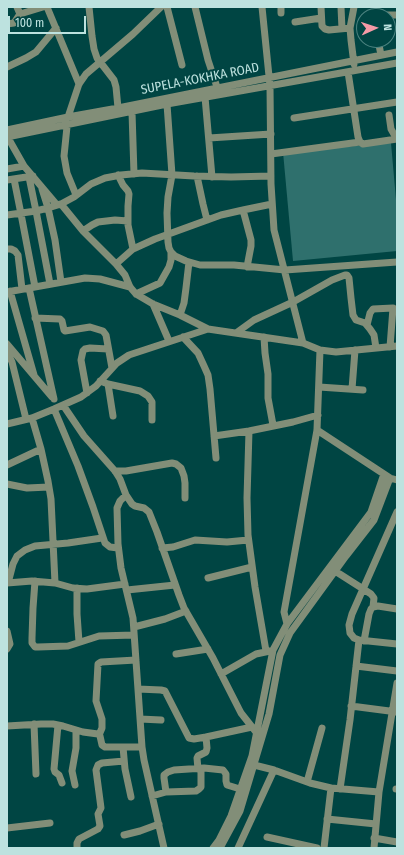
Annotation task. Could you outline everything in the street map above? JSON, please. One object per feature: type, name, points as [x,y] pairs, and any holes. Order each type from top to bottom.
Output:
[{"type":"street","points":[[17,7],[20,14]]},
{"type":"street","points":[[7,24],[14,23],[20,14],[43,7]]},
{"type":"street","points":[[47,7],[79,84]]},
{"type":"street","points":[[89,7],[94,49],[100,62],[114,80],[118,108]]},
{"type":"street","points":[[76,195],[67,173],[64,156],[68,117],[79,84],[86,74],[133,34],[161,7]]},
{"type":"street","points":[[167,7],[182,64]]},
{"type":"street","points":[[195,7],[208,60],[219,96]]},
{"type":"street","points":[[262,7],[270,86],[271,176],[274,230],[303,343]]},
{"type":"street","points":[[321,7],[322,26],[325,29],[350,28]]},
{"type":"street","points":[[341,7],[342,29]]},
{"type":"street","points":[[354,7],[350,28],[353,60],[352,71],[354,108],[360,142]]},
{"type":"street","points":[[295,22],[321,18]]},
{"type":"street","points":[[7,67],[36,52],[56,28]]},
{"type":"street","points":[[380,48],[381,55]]},
{"type":"street","name":"SUPELA-KOKHKA ROAD","points":[[7,135],[68,117],[397,52]]},
{"type":"street","name":"SUPELA-KOKHKA ROAD","points":[[7,135],[68,125],[167,104],[219,96],[397,63]]},
{"type":"street","points":[[205,97],[212,177]]},
{"type":"street","points":[[294,118],[397,102]]},
{"type":"street","points":[[136,294],[160,283],[169,267],[171,260],[167,213],[172,175],[167,104]]},
{"type":"street","points":[[132,112],[134,174]]},
{"type":"street","points":[[271,154],[360,142],[363,144],[397,138],[391,129],[389,115]]},
{"type":"street","points":[[209,138],[270,134]]},
{"type":"street","points":[[7,135],[31,176],[41,185],[57,205],[61,204],[83,232],[116,264],[125,275],[130,287],[136,294],[153,304],[208,329],[303,343],[320,350],[336,352],[394,346],[395,307],[373,309],[370,313],[368,325]]},
{"type":"street","points":[[7,169],[24,166]]},
{"type":"street","points":[[7,215],[36,211],[61,204],[91,184],[105,178],[118,175],[142,173],[212,177],[271,176]]},
{"type":"street","points":[[118,175],[129,194],[128,221],[129,234],[133,249]]},
{"type":"street","points":[[31,176],[10,180],[21,214],[29,288],[54,399]]},
{"type":"street","points":[[31,176],[50,284]]},
{"type":"street","points":[[197,176],[207,220]]},
{"type":"street","points":[[41,185],[55,240],[61,282]]},
{"type":"street","points":[[116,264],[133,249],[207,220],[221,215],[272,204]]},
{"type":"street","points":[[243,210],[251,240],[247,266]]},
{"type":"street","points":[[83,232],[98,222],[115,220],[128,221]]},
{"type":"street","points":[[7,249],[15,251],[18,255],[29,288]]},
{"type":"street","points":[[171,252],[175,256],[188,262],[204,266],[234,265],[285,270],[397,262]]},
{"type":"street","points":[[180,316],[184,303],[188,262]]},
{"type":"street","points":[[236,333],[254,320],[293,302],[332,280],[347,275],[349,278],[353,315],[356,320],[368,325],[374,335],[376,348]]},
{"type":"street","points":[[34,375],[8,290],[29,288],[85,278],[100,279],[130,287]]},
{"type":"street","points":[[153,304],[169,342]]},
{"type":"street","points":[[35,318],[60,319],[65,331],[90,326],[101,330],[106,335],[112,368]]},
{"type":"street","points":[[7,424],[29,418],[81,397],[100,381],[117,363],[129,355],[208,329]]},
{"type":"street","points":[[183,337],[198,353],[208,375],[216,458]]},
{"type":"street","points":[[264,337],[268,374],[268,398],[273,425]]},
{"type":"street","points":[[7,344],[115,471],[120,479],[126,495],[132,504],[144,508],[149,512],[175,585],[186,611],[242,713],[254,730]]},
{"type":"street","points":[[87,393],[80,360],[83,350],[86,348],[108,349]]},
{"type":"street","points":[[287,624],[284,612],[317,430],[320,350]]},
{"type":"street","points":[[352,389],[354,350]]},
{"type":"street","points":[[7,352],[12,362],[29,418],[41,449],[49,487],[55,583]]},
{"type":"street","points":[[100,381],[140,391],[148,396],[152,402],[152,420]]},
{"type":"street","points":[[108,384],[113,416]]},
{"type":"street","points":[[319,387],[363,390]]},
{"type":"street","points":[[59,407],[102,538],[107,546],[118,548]]},
{"type":"street","points":[[214,436],[249,431],[318,415]]},
{"type":"street","points":[[317,430],[391,477]]},
{"type":"street","points":[[213,848],[219,840],[231,816],[252,756],[254,730],[269,651],[252,568],[248,540],[249,431]]},
{"type":"street","points":[[7,465],[41,449]]},
{"type":"street","points":[[115,471],[126,471],[172,463],[176,464],[181,468],[184,476],[185,498]]},
{"type":"street","points":[[220,848],[240,811],[269,714],[280,655],[290,633],[374,520],[391,477]]},
{"type":"street","points":[[221,674],[256,654],[269,651],[287,624],[371,512],[391,477]]},
{"type":"street","points":[[7,484],[27,488],[49,487]]},
{"type":"street","points":[[126,495],[120,500],[117,508],[118,548],[121,568],[133,618],[142,747],[164,848]]},
{"type":"street","points":[[397,512],[363,588],[349,625],[350,633],[354,638],[361,641],[397,644]]},
{"type":"street","points":[[102,538],[35,546],[25,550],[17,556],[13,564],[8,583],[18,581],[36,581],[87,589],[175,585]]},
{"type":"street","points":[[162,548],[173,547],[196,540],[227,542],[248,540]]},
{"type":"street","points":[[208,578],[252,568]]},
{"type":"street","points":[[335,571],[373,596],[373,607],[369,614],[361,641],[356,666],[340,789]]},
{"type":"street","points":[[36,581],[32,630],[34,645],[38,647],[68,646],[98,636],[134,635]]},
{"type":"street","points":[[77,588],[79,642]]},
{"type":"street","points":[[373,607],[378,606],[397,610]]},
{"type":"street","points":[[134,627],[165,619],[186,611]]},
{"type":"street","points":[[7,631],[10,644],[7,649]]},
{"type":"street","points":[[176,654],[208,649]]},
{"type":"street","points":[[136,660],[101,662],[98,664],[96,701],[102,719],[102,728],[99,735],[104,746],[142,747]]},
{"type":"street","points":[[356,666],[397,671]]},
{"type":"street","points":[[374,848],[379,792],[395,711],[397,684]]},
{"type":"street","points":[[138,689],[165,691],[189,738],[194,740],[254,730]]},
{"type":"street","points":[[351,706],[395,711]]},
{"type":"street","points":[[140,719],[161,720]]},
{"type":"street","points":[[34,724],[36,774]]},
{"type":"street","points":[[7,726],[53,724],[99,735]]},
{"type":"street","points":[[58,725],[54,769],[59,775],[62,783]]},
{"type":"street","points":[[307,782],[322,728]]},
{"type":"street","points":[[75,785],[72,771],[76,748],[76,730]]},
{"type":"street","points":[[152,796],[166,792],[196,790],[201,787],[200,769],[197,758],[206,752],[206,737]]},
{"type":"street","points":[[123,747],[124,762],[131,797]]},
{"type":"street","points":[[77,848],[77,843],[80,839],[98,829],[100,826],[98,814],[101,808],[96,767],[102,763],[124,762]]},
{"type":"street","points":[[254,765],[331,788],[379,792]]},
{"type":"street","points":[[166,792],[164,778],[166,773],[174,770],[223,770],[226,774],[227,785],[240,789]]},
{"type":"street","points":[[238,848],[274,770]]},
{"type":"street","points":[[324,848],[331,788]]},
{"type":"street","points":[[327,819],[376,824]]},
{"type":"street","points":[[7,828],[50,823]]},
{"type":"street","points":[[124,835],[159,824]]},
{"type":"street","points":[[266,837],[317,848]]},
{"type":"street","points":[[374,838],[397,842]]},
{"type":"water","points":[[391,143],[397,211],[397,251],[293,261],[283,152]]}]
